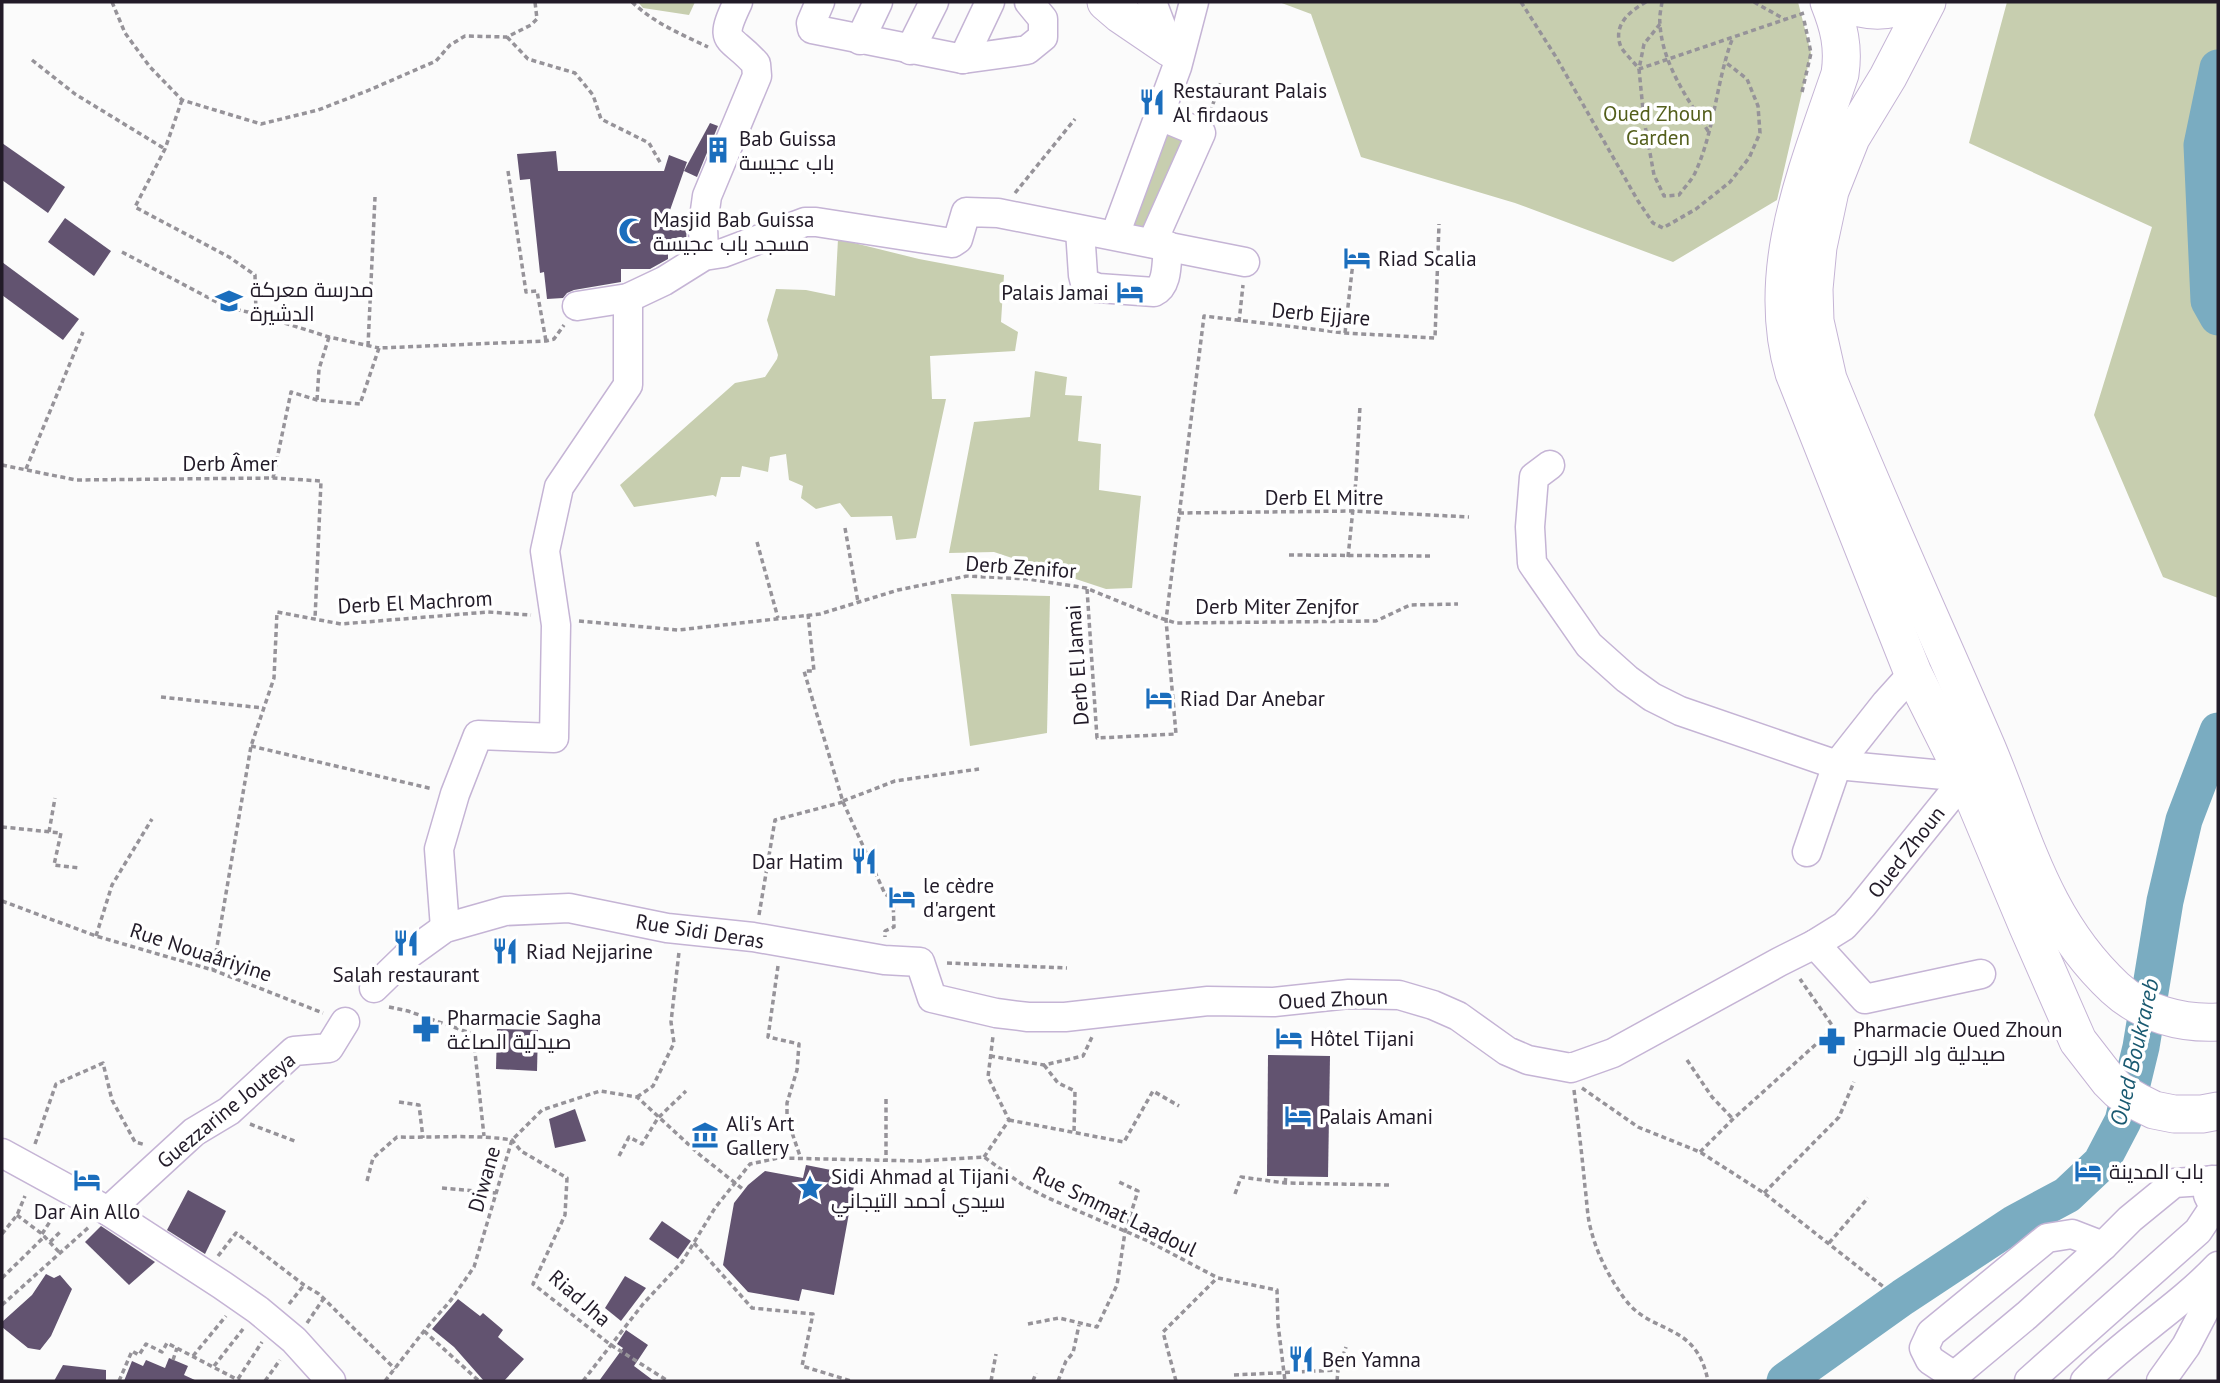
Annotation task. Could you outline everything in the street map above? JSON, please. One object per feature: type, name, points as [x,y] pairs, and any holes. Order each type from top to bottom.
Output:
[{"type":"main road","points":[[1106,2],[1174,58]]},
{"type":"main road","points":[[1913,2],[1898,8],[1877,11],[1836,8],[1842,42],[1840,74],[1804,177],[1785,263],[1782,306],[1786,344],[1794,373],[1913,673],[1976,763],[2068,932],[2087,958],[2116,989],[2139,1005],[2190,1022],[2212,1023]]},
{"type":"main road","points":[[1927,2],[1851,138],[1830,191],[1818,247],[1814,289],[1815,321],[1823,359],[1976,763],[2032,937],[2078,1041],[2109,1081],[2128,1097],[2154,1110],[2174,1114],[2210,1113]]},
{"type":"street","points":[[704,256],[703,225],[707,196],[757,76],[756,64],[731,42],[726,34],[728,22],[738,2]]},
{"type":"street","points":[[820,2],[811,23],[812,29],[963,59],[1027,50],[1043,37],[1043,19],[1029,2]]},
{"type":"street","points":[[860,40],[878,2]]},
{"type":"street","points":[[910,50],[934,2]]},
{"type":"street","points":[[963,59],[990,2]]},
{"type":"street","points":[[1152,2],[1174,58]]},
{"type":"street","points":[[1115,235],[1160,116],[1174,58],[1194,2]]},
{"type":"street","points":[[1080,230],[1085,284],[1098,288],[1159,291],[1164,283],[1160,244],[1201,133],[1160,116]]},
{"type":"street","points":[[577,306],[628,298],[664,281],[704,256],[723,253],[805,222],[952,243],[958,239],[966,212],[998,213],[1245,262]]},
{"type":"street","points":[[380,997],[409,954],[445,928],[439,849],[455,794],[478,735],[554,738],[554,619],[545,551],[559,487],[628,385],[628,298]]},
{"type":"street","points":[[1550,465],[1534,477],[1530,527],[1532,563],[1589,645],[1652,697],[1680,711],[1837,765],[1976,763]]},
{"type":"street","points":[[1807,852],[1837,765],[1913,673]]},
{"type":"street","name":"Oued Zhoun","points":[[920,962],[932,998],[996,1013],[1028,1017],[1065,1017],[1208,1001],[1274,1002],[1349,994],[1399,995],[1458,1016],[1507,1051],[1528,1060],[1571,1068],[1613,1053],[1644,1037],[1844,926],[1976,763]]},
{"type":"street","name":"Rue Sidi Deras","points":[[445,928],[505,911],[569,908],[682,930],[754,938],[884,960],[920,962]]},
{"type":"street","points":[[1815,944],[1865,999],[1981,974]]},
{"type":"street","name":"Guezzarine Jouteya","points":[[108,1210],[194,1132],[229,1111],[294,1051],[329,1048],[345,1023]]},
{"type":"street","points":[[2,1153],[108,1210],[257,1310],[301,1347],[331,1381]]},
{"type":"street","points":[[2029,1381],[2198,1231],[2216,1193],[2174,1183],[2130,1219],[2103,1246],[1955,1379],[1930,1360],[1924,1348],[1931,1333],[2047,1238],[2072,1234],[2103,1246]]},
{"type":"street","points":[[2085,1381],[2199,1287],[2218,1266]]},
{"type":"street","points":[[2161,1381],[2186,1346],[2218,1285]]},
{"type":"path","points":[[113,2],[125,33],[150,67],[182,100],[261,124],[318,110],[367,91],[436,61],[450,45],[465,36],[506,37],[537,19],[535,2]]},
{"type":"path","points":[[632,2],[669,28],[713,49]]},
{"type":"path","points":[[1521,2],[1556,57],[1638,201],[1653,223],[1663,228],[1696,209],[1730,181],[1749,158],[1760,133],[1758,106],[1747,79],[1724,61]]},
{"type":"path","points":[[1639,69],[1621,46],[1619,29],[1628,13],[1646,2]]},
{"type":"path","points":[[1662,2],[1660,24],[1667,59],[1710,134]]},
{"type":"path","points":[[1754,2],[1784,19]]},
{"type":"path","points":[[1639,69],[1802,13],[1836,8]]},
{"type":"path","points":[[1660,24],[1644,44],[1639,69],[1644,120],[1654,175],[1664,196],[1679,195],[1694,176],[1710,134],[1724,61],[1733,37]]},
{"type":"path","points":[[506,37],[528,59],[575,73],[593,95],[601,119],[649,142],[661,164]]},
{"type":"path","points":[[32,60],[75,94],[165,149]]},
{"type":"path","points":[[1201,133],[1221,82]]},
{"type":"path","points":[[182,100],[165,149],[135,207],[229,257],[255,275],[256,314]]},
{"type":"path","points":[[998,213],[1075,119]]},
{"type":"path","points":[[508,171],[526,292],[537,291],[546,341]]},
{"type":"path","points":[[368,345],[375,197]]},
{"type":"path","name":"Derb Ejjare","points":[[1179,513],[1204,316],[1345,333],[1435,338],[1439,224]]},
{"type":"path","points":[[122,252],[226,307],[329,337],[379,348],[546,341],[554,339],[577,306]]},
{"type":"path","points":[[1345,333],[1354,253]]},
{"type":"path","points":[[1239,321],[1245,262]]},
{"type":"path","points":[[26,469],[83,332]]},
{"type":"path","points":[[317,400],[319,369],[329,337]]},
{"type":"path","points":[[273,478],[291,392],[317,400],[360,404],[379,348]]},
{"type":"path","points":[[1348,557],[1360,406]]},
{"type":"path","name":"Derb Âmer","points":[[2,465],[76,480],[273,478],[321,481],[315,619]]},
{"type":"path","name":"Derb El Mitre","points":[[1179,513],[1353,511],[1469,517]]},
{"type":"path","points":[[1166,620],[1179,513]]},
{"type":"path","points":[[845,528],[858,602]]},
{"type":"path","points":[[757,542],[778,618]]},
{"type":"path","points":[[1289,555],[1431,556]]},
{"type":"path","name":"Derb Zenifor","points":[[778,618],[820,614],[898,590],[967,576],[1028,579],[1086,587],[1087,590],[1176,622]]},
{"type":"path","name":"Derb El Jamai","points":[[1087,590],[1097,738],[1176,734],[1166,620]]},
{"type":"path","name":"Derb Miter Zenjfor","points":[[1176,622],[1376,621],[1410,605],[1458,604]]},
{"type":"path","name":"Derb El Machrom","points":[[263,708],[274,678],[277,612],[341,624],[488,612],[678,630],[778,618]]},
{"type":"path","points":[[808,614],[814,671],[804,671],[843,802],[884,894],[893,899],[894,927],[885,931],[884,960]]},
{"type":"path","points":[[161,697],[263,708],[251,746],[213,970]]},
{"type":"path","points":[[251,746],[455,794]]},
{"type":"path","points":[[754,938],[775,820],[843,802],[895,781],[979,769]]},
{"type":"path","points":[[49,832],[55,798]]},
{"type":"path","points":[[96,936],[111,885],[152,819]]},
{"type":"path","points":[[2,827],[61,833],[54,865],[80,868]]},
{"type":"path","name":"Rue Nouaâriyine","points":[[2,901],[96,936],[213,970],[277,993],[345,1023]]},
{"type":"path","points":[[682,930],[671,1023],[674,1043],[653,1086],[638,1097],[700,1155],[744,1189]]},
{"type":"path","points":[[783,944],[778,961],[768,1037],[799,1044],[797,1070],[787,1103],[786,1118],[802,1159]]},
{"type":"path","points":[[920,962],[1067,968]]},
{"type":"path","points":[[1700,1153],[1733,1119],[1834,1028],[1797,976]]},
{"type":"path","points":[[380,997],[408,1011],[473,1034],[484,1136]]},
{"type":"path","points":[[996,1013],[988,1077],[1009,1120]]},
{"type":"path","points":[[990,1056],[1044,1065],[1083,1056],[1104,1013]]},
{"type":"path","points":[[474,1046],[505,1049]]},
{"type":"path","points":[[1687,1060],[1712,1097],[1733,1119]]},
{"type":"path","points":[[27,1166],[55,1084],[103,1063],[112,1100],[135,1142],[171,1152]]},
{"type":"path","points":[[1044,1065],[1058,1083],[1075,1091],[1074,1132]]},
{"type":"path","points":[[1708,1381],[1704,1362],[1693,1346],[1676,1332],[1642,1315],[1625,1300],[1604,1267],[1591,1229],[1573,1081],[1638,1127],[1700,1153],[1764,1193],[1885,1288]]},
{"type":"path","points":[[1764,1193],[1839,1117],[1854,1082]]},
{"type":"path","name":"Diwane","points":[[385,1381],[451,1300],[474,1267],[512,1140],[542,1110],[600,1091],[638,1097]]},
{"type":"path","points":[[619,1156],[629,1137],[642,1144],[658,1118],[686,1091]]},
{"type":"path","points":[[1009,1120],[1124,1142],[1153,1091],[1179,1106]]},
{"type":"path","points":[[886,1099],[886,1160]]},
{"type":"path","points":[[399,1102],[419,1105],[423,1138]]},
{"type":"path","points":[[218,1118],[245,1121],[297,1142]]},
{"type":"path","points":[[583,1381],[643,1304],[682,1262],[715,1208],[750,1164],[778,1158],[920,1161],[984,1157],[1009,1120]]},
{"type":"path","points":[[367,1181],[373,1158],[397,1138],[484,1136],[512,1140]]},
{"type":"path","name":"Riad Jha","points":[[512,1140],[521,1151],[567,1178],[565,1215],[533,1284],[611,1345]]},
{"type":"path","name":"Rue Smmat Laadoul","points":[[984,1157],[1031,1189],[1148,1241],[1218,1278],[1277,1290],[1282,1372],[1285,1381]]},
{"type":"path","points":[[1284,1183],[1286,1176]]},
{"type":"path","points":[[1235,1194],[1241,1177],[1284,1183],[1389,1185]]},
{"type":"path","points":[[1028,1324],[1059,1318],[1079,1325],[1097,1327],[1117,1285],[1125,1232],[1138,1191],[1117,1181]]},
{"type":"path","points":[[442,1188],[496,1193]]},
{"type":"path","points":[[2,1234],[17,1215],[25,1196]]},
{"type":"path","points":[[1829,1243],[1868,1198]]},
{"type":"path","points":[[2,1305],[108,1210]]},
{"type":"path","points":[[17,1215],[60,1253]]},
{"type":"path","points":[[50,1242],[61,1231]]},
{"type":"path","points":[[236,1233],[319,1294],[395,1369]]},
{"type":"path","points":[[2,1278],[45,1237]]},
{"type":"path","points":[[694,1243],[752,1308],[813,1314],[802,1366],[851,1381]]},
{"type":"path","points":[[1176,1381],[1163,1332],[1218,1278]]},
{"type":"path","points":[[193,1357],[257,1310]]},
{"type":"path","points":[[214,1366],[257,1310]]},
{"type":"path","points":[[119,1381],[132,1351],[139,1355],[146,1344],[162,1352],[167,1343],[238,1381],[257,1310]]},
{"type":"path","points":[[1058,1381],[1066,1361],[1073,1353],[1079,1325]]},
{"type":"path","points":[[424,1331],[479,1381]]},
{"type":"path","points":[[611,1345],[668,1381]]},
{"type":"path","points":[[1337,1381],[1346,1347]]},
{"type":"path","points":[[173,1360],[177,1348]]},
{"type":"path","points":[[991,1381],[996,1354]]},
{"type":"path","points":[[1234,1375],[1338,1370]]},
{"type":"path","points":[[1032,1381],[1036,1373]]},
{"type":"green space","points":[[638,2],[695,2],[689,15],[643,8]]},
{"type":"green space","name":"Oued Zhoun Garden","points":[[1279,2],[1798,2],[1811,53],[1777,200],[1673,262],[1515,203],[1361,157],[1311,14]]},
{"type":"green space","points":[[2007,2],[2218,2],[2218,598],[2163,577],[2094,415],[2152,227],[1969,143]]},
{"type":"green space","points":[[1162,119],[1201,135],[1150,250],[1115,244]]},
{"type":"green space","points":[[838,239],[919,259],[1004,275],[1001,322],[1018,332],[1015,351],[930,356],[932,399],[946,399],[916,538],[896,540],[892,516],[851,517],[840,503],[816,509],[801,498],[803,486],[789,480],[786,454],[770,457],[768,472],[742,466],[740,477],[721,477],[716,497],[713,495],[634,507],[620,485],[735,383],[765,377],[777,359],[767,320],[776,289],[806,290],[835,296]]},
{"type":"green space","points":[[1035,371],[1067,377],[1065,395],[1082,396],[1078,441],[1101,444],[1099,490],[1141,496],[1132,588],[1106,589],[994,552],[949,553],[974,422],[1030,417]]},
{"type":"green space","points":[[951,594],[1050,596],[1047,733],[970,746]]},
{"type":"building","points":[[710,123],[718,126],[697,177],[684,171]]},
{"type":"building","points":[[2,143],[65,187],[48,213],[2,180]]},
{"type":"building","points":[[556,151],[558,171],[664,171],[669,155],[687,162],[669,213],[687,216],[686,246],[668,247],[668,259],[650,269],[621,269],[621,282],[574,290],[563,298],[547,299],[544,272],[540,273],[530,179],[520,180],[517,154]]},
{"type":"building","points":[[65,218],[111,251],[94,276],[48,242]]},
{"type":"building","points":[[2,262],[79,319],[63,340],[2,295]]},
{"type":"building","points":[[497,1029],[538,1030],[537,1071],[496,1069]]},
{"type":"building","name":"Palais Amani","points":[[1268,1055],[1330,1056],[1328,1177],[1267,1176]]},
{"type":"building","points":[[575,1109],[586,1141],[555,1148],[549,1119]]},
{"type":"building","points":[[806,1165],[856,1175],[834,1295],[802,1289],[799,1301],[748,1292],[723,1265],[734,1203],[748,1185],[765,1171],[803,1178]]},
{"type":"building","points":[[188,1190],[226,1211],[205,1254],[167,1230]]},
{"type":"building","points":[[662,1221],[691,1241],[678,1259],[649,1239]]},
{"type":"building","points":[[101,1226],[155,1262],[129,1285],[85,1242]]},
{"type":"building","points":[[46,1274],[54,1278],[60,1275],[72,1289],[51,1336],[40,1350],[28,1348],[2,1327],[2,1322],[32,1295]]},
{"type":"building","points":[[625,1276],[646,1288],[621,1321],[605,1308]]},
{"type":"building","points":[[458,1299],[480,1316],[483,1313],[503,1330],[498,1337],[524,1359],[504,1381],[484,1381],[454,1347],[432,1329]]},
{"type":"building","points":[[626,1330],[648,1345],[634,1366],[654,1381],[599,1381],[623,1348],[617,1344]]},
{"type":"building","points":[[169,1358],[188,1366],[184,1375],[197,1381],[124,1381],[132,1361],[143,1366],[146,1360],[165,1368]]},
{"type":"building","points":[[63,1365],[106,1370],[106,1381],[54,1381]]},
{"type":"waterway","name":"Oued Boukrareb","points":[[2218,68],[2202,145],[2209,301],[2218,317]]},
{"type":"waterway","name":"Oued Boukrareb","points":[[1785,1381],[1903,1297],[2015,1223],[2067,1195],[2101,1163],[2123,1121],[2141,1047],[2165,901],[2184,820],[2218,731]]},
{"type":"place","name":"Restaurant Palais Al firdaous","points":[[1152,102]]},
{"type":"place","name":"Bab Guissa باب عجيسة","points":[[718,150]]},
{"type":"place","name":"Masjid Bab Guissa مسجد باب عجيسة","points":[[632,231]]},
{"type":"place","name":"Riad Scalia","points":[[1357,258]]},
{"type":"place","name":"Palais Jamai","points":[[1130,292]]},
{"type":"place","name":"مدرسة معركة الدشيرة","points":[[229,301]]},
{"type":"place","name":"Riad Dar Anebar","points":[[1159,698]]},
{"type":"place","name":"Dar Hatim","points":[[864,861]]},
{"type":"place","name":"le cèdre d'argent","points":[[902,897]]},
{"type":"place","name":"Salah restaurant","points":[[406,943]]},
{"type":"place","name":"Riad Nejjarine","points":[[505,951]]},
{"type":"place","name":"Pharmacie Sagha صيدلية الصاغة","points":[[426,1029]]},
{"type":"place","name":"Hôtel Tijani","points":[[1289,1038]]},
{"type":"place","name":"Pharmacie Oued Zhoun صيدلية واد الزحون","points":[[1832,1041]]},
{"type":"place","name":"Palais Amani","points":[[1298,1116]]},
{"type":"place","name":"Ali's Art Gallery","points":[[705,1135]]},
{"type":"place","name":"باب المدينة","points":[[2088,1171]]},
{"type":"place","name":"Dar Ain Allo","points":[[87,1180]]},
{"type":"place","name":"Sidi Ahmad al Tijani سيدي أحمد التيجاني","points":[[810,1188]]},
{"type":"place","name":"Ben Yamna","points":[[1301,1359]]}]
